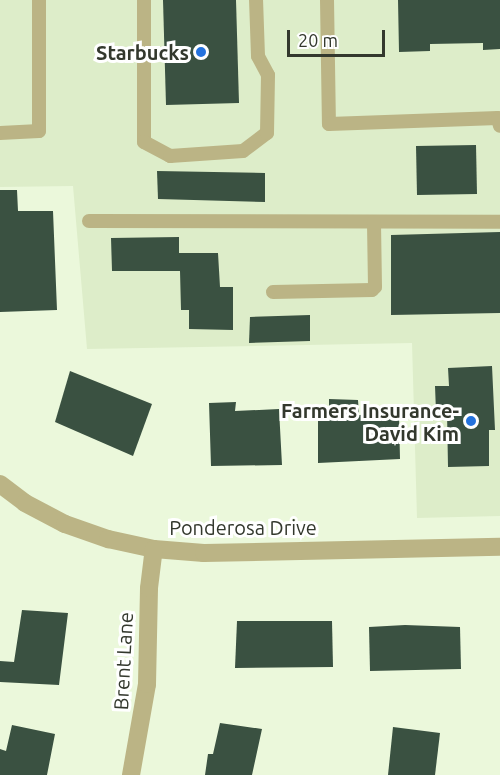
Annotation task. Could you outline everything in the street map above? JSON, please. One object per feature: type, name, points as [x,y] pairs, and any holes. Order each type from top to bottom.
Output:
[{"type":"street","name":"Ponderosa Drive","points":[[0,484],[25,503],[65,524],[108,539],[154,549],[204,553],[500,548]]},
{"type":"street","name":"Brent Lane","points":[[131,775],[147,684],[149,588],[154,549]]},
{"type":"lane","points":[[0,133],[39,132],[39,0]]},
{"type":"lane","points":[[144,0],[144,142],[170,156],[243,151],[267,133],[268,75],[258,56],[256,0]]},
{"type":"lane","points":[[327,0],[329,124],[498,118],[500,126]]},
{"type":"lane","points":[[89,221],[500,222]]},
{"type":"lane","points":[[273,292],[372,290],[375,287],[374,222]]},
{"type":"shaded area","points":[[0,0],[500,0],[500,516],[417,518],[412,343],[87,349],[73,186],[0,187]]},
{"type":"building","name":"Starbucks","points":[[163,0],[236,0],[239,103],[166,105]]},
{"type":"building","points":[[398,0],[500,0],[500,49],[483,50],[483,43],[430,44],[430,51],[399,52]]},
{"type":"building","points":[[476,145],[477,194],[417,195],[416,146]]},
{"type":"building","points":[[157,171],[265,173],[265,202],[158,199]]},
{"type":"building","points":[[0,190],[17,190],[18,211],[53,211],[57,310],[0,312]]},
{"type":"building","points":[[500,232],[500,313],[391,315],[391,235]]},
{"type":"building","points":[[179,237],[179,253],[218,253],[220,287],[233,287],[233,330],[189,329],[189,310],[181,310],[180,271],[112,271],[111,238]]},
{"type":"building","points":[[310,315],[310,341],[249,343],[250,317]]},
{"type":"building","name":"Farmers Insurance- David Kim","points":[[492,366],[495,430],[489,430],[489,466],[448,467],[447,412],[436,412],[435,386],[449,386],[448,368]]},
{"type":"building","points":[[70,371],[152,404],[133,456],[55,422]]},
{"type":"building","points":[[329,399],[358,400],[359,415],[399,414],[400,459],[318,463],[318,415],[329,415]]},
{"type":"building","points":[[236,402],[235,411],[279,409],[282,465],[211,466],[209,403]]},
{"type":"building","points":[[22,610],[68,613],[59,685],[0,682],[0,661],[14,662]]},
{"type":"building","points":[[237,621],[332,621],[333,667],[235,668]]},
{"type":"building","points":[[405,625],[460,627],[461,669],[370,671],[369,627]]},
{"type":"building","points":[[220,723],[262,729],[252,775],[205,775],[208,754],[213,754]]},
{"type":"building","points":[[12,725],[55,734],[47,775],[0,775],[0,749],[6,751]]},
{"type":"building","points":[[393,727],[440,733],[435,775],[388,775]]},
{"type":"place","name":"Starbucks","points":[[201,52]]},
{"type":"place","name":"Farmers Insurance- David Kim","points":[[471,421]]}]
